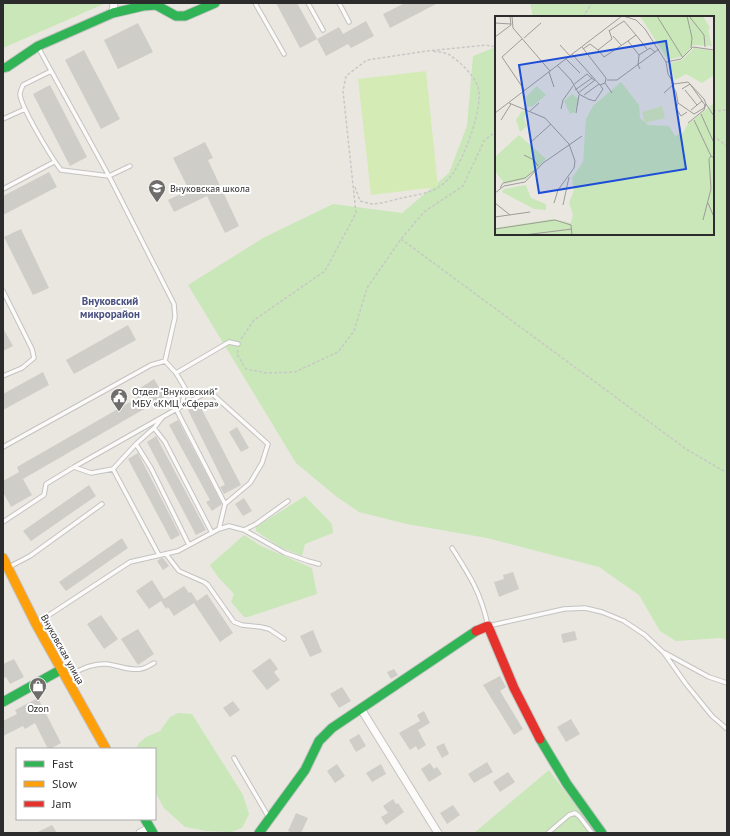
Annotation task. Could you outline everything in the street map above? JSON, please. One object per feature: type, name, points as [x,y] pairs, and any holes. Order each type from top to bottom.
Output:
[{"type":"street","points":[[113,13],[114,3]]},
{"type":"street","points":[[3,68],[19,60],[38,46],[113,13],[143,6],[156,5],[176,16],[185,16],[215,3]]},
{"type":"street","name":"Внуковская улица","points":[[3,558],[36,624],[105,748]]},
{"type":"street","points":[[259,833],[304,770],[319,741],[332,728],[472,633],[488,626],[518,698],[540,739],[567,786],[602,833]]},
{"type":"street","points":[[3,702],[64,673]]},
{"type":"street","points":[[361,709],[438,833]]},
{"type":"street","points":[[140,833],[151,830],[146,820]]},
{"type":"lane","points":[[308,3],[323,30]]},
{"type":"lane","points":[[339,3],[349,22]]},
{"type":"lane","points":[[257,4],[284,54]]},
{"type":"lane","points":[[38,46],[110,176],[174,304],[175,317],[165,361]]},
{"type":"lane","points":[[51,70],[23,85],[20,95],[25,109],[54,162],[61,170],[110,176],[130,166]]},
{"type":"lane","points":[[3,119],[25,109]]},
{"type":"lane","points":[[3,189],[54,162]]},
{"type":"lane","points":[[3,291],[32,349],[34,358],[22,368],[3,376]]},
{"type":"lane","points":[[176,373],[229,342],[238,344]]},
{"type":"lane","points":[[165,361],[176,373],[185,388],[182,406]]},
{"type":"lane","points":[[3,447],[151,365],[165,361]]},
{"type":"lane","points":[[3,522],[44,495],[46,484],[164,415],[210,391],[268,444],[262,464],[250,483],[225,504],[218,529]]},
{"type":"lane","points":[[176,409],[225,504]]},
{"type":"lane","points":[[74,467],[91,472],[113,469],[136,444],[154,428],[164,415]]},
{"type":"lane","points":[[154,428],[165,442],[212,533]]},
{"type":"lane","points":[[136,444],[151,468],[189,545]]},
{"type":"lane","points":[[113,469],[159,555]]},
{"type":"lane","points":[[244,530],[256,524],[288,500]]},
{"type":"lane","points":[[8,567],[30,556],[102,504]]},
{"type":"lane","points":[[36,624],[130,562],[178,551],[218,529],[229,526],[244,530],[285,553],[320,564]]},
{"type":"lane","points":[[452,548],[478,592],[484,606],[488,626],[564,609],[585,608],[602,612],[624,621],[645,635],[664,653],[686,684],[712,716],[727,729]]},
{"type":"lane","points":[[166,554],[179,571],[208,585],[234,622],[242,626],[268,629],[284,639]]},
{"type":"lane","points":[[664,653],[709,677],[727,683]]},
{"type":"lane","points":[[64,673],[99,664],[107,664],[134,670],[142,669],[154,662]]},
{"type":"lane","points":[[234,758],[269,818]]},
{"type":"lane","points":[[548,833],[569,815],[575,813],[592,833]]},
{"type":"path","points":[[583,16],[592,3]]},
{"type":"path","points":[[495,47],[486,45],[427,51],[367,60],[346,76],[343,90],[356,212],[325,271],[254,320],[238,344],[237,354],[246,369],[267,373],[295,372],[338,352],[354,332],[367,288],[401,239],[424,212],[463,186],[484,141],[495,132]]},
{"type":"path","points":[[354,185],[360,201],[373,204],[398,199],[427,192],[439,187],[451,176],[458,164],[476,117],[479,101],[478,87],[474,78],[449,55],[442,52],[427,51]]},
{"type":"path","points":[[714,111],[727,110]]},
{"type":"path","points":[[714,137],[727,146]]},
{"type":"path","points":[[401,239],[686,449],[727,473]]},
{"type":"green space","points":[[3,3],[106,3],[3,48]]},
{"type":"green space","points":[[530,3],[727,3],[727,640],[720,638],[676,641],[660,631],[639,595],[599,567],[487,538],[407,524],[359,512],[337,497],[296,463],[188,285],[263,238],[333,204],[402,213],[449,173],[467,126],[473,56],[495,47],[495,235],[714,235],[714,16],[533,16]]},
{"type":"green space","points":[[426,71],[438,187],[371,195],[358,79]]},
{"type":"green space","points":[[305,496],[332,524],[333,533],[305,544],[302,556],[280,547],[256,531],[256,527]]},
{"type":"green space","points":[[244,535],[261,546],[312,568],[317,594],[248,617],[244,617],[231,602],[234,594],[218,577],[210,565]]},
{"type":"green space","points":[[178,713],[192,714],[243,795],[249,814],[242,828],[231,832],[207,831],[185,827],[164,808],[156,794],[156,748],[136,748],[138,744],[146,737],[160,731],[170,717]]},
{"type":"green space","points":[[549,770],[596,833],[474,833]]},
{"type":"building","points":[[276,3],[297,3],[317,39],[300,48]]},
{"type":"building","points":[[405,3],[438,3],[390,28],[383,14]]},
{"type":"building","points":[[366,21],[374,36],[351,48],[348,44],[326,56],[317,39],[339,27],[343,34]]},
{"type":"building","points":[[138,23],[153,52],[118,69],[104,40]]},
{"type":"building","points":[[84,50],[120,119],[101,129],[65,60]]},
{"type":"building","points":[[50,85],[87,157],[70,166],[33,94]]},
{"type":"building","points":[[205,142],[213,158],[208,160],[239,226],[225,233],[207,196],[174,212],[168,200],[189,190],[173,158]]},
{"type":"building","points":[[49,172],[57,187],[3,215],[3,196]]},
{"type":"building","points":[[21,229],[49,288],[33,295],[4,237]]},
{"type":"building","points":[[128,325],[136,340],[74,374],[66,360]]},
{"type":"building","points":[[3,328],[13,346],[3,351]]},
{"type":"building","points":[[43,372],[49,385],[3,410],[3,394]]},
{"type":"building","points":[[154,379],[165,397],[23,479],[32,495],[11,507],[3,492],[3,481],[19,472],[17,467],[137,398],[134,392]]},
{"type":"building","points":[[199,404],[241,485],[224,494],[220,487],[225,485],[188,410]]},
{"type":"building","points":[[178,420],[222,504],[212,511],[206,502],[210,500],[169,425]]},
{"type":"building","points":[[237,427],[249,448],[241,452],[229,432]]},
{"type":"building","points":[[156,436],[206,530],[196,535],[147,442]]},
{"type":"building","points":[[138,453],[180,535],[171,540],[128,459]]},
{"type":"building","points":[[89,485],[96,496],[31,541],[23,531]]},
{"type":"building","points":[[244,498],[252,511],[243,516],[235,504]]},
{"type":"building","points":[[122,538],[128,548],[66,591],[59,582]]},
{"type":"building","points":[[163,558],[169,566],[163,570],[157,561]]},
{"type":"building","points":[[513,572],[519,589],[499,597],[494,582],[504,579],[503,575]]},
{"type":"building","points":[[152,580],[164,599],[184,586],[189,593],[191,592],[197,601],[207,594],[233,633],[220,642],[194,603],[174,616],[168,607],[166,609],[161,601],[149,609],[136,591]]},
{"type":"building","points":[[101,615],[118,639],[104,649],[87,624]]},
{"type":"building","points":[[138,629],[154,654],[138,665],[121,639]]},
{"type":"building","points":[[313,630],[322,652],[310,657],[300,636]]},
{"type":"building","points":[[575,631],[577,640],[563,643],[561,634]]},
{"type":"building","points":[[270,658],[278,669],[274,672],[280,680],[267,690],[252,671]]},
{"type":"building","points":[[14,659],[24,677],[10,684],[6,677],[3,678],[3,664]]},
{"type":"building","points":[[394,669],[398,675],[391,679],[387,672]]},
{"type":"building","points":[[500,676],[506,687],[500,691],[523,729],[514,735],[483,685]]},
{"type":"building","points":[[342,687],[351,701],[339,708],[330,694]]},
{"type":"building","points":[[38,698],[61,743],[52,748],[48,748],[35,723],[25,729],[23,726],[3,736],[3,721],[17,714],[15,710]]},
{"type":"building","points":[[233,701],[240,710],[230,717],[223,708]]},
{"type":"building","points":[[424,711],[430,723],[418,730],[426,745],[418,750],[416,746],[410,750],[399,733],[420,721],[417,715]]},
{"type":"building","points":[[571,719],[580,734],[566,742],[557,727]]},
{"type":"building","points":[[359,734],[366,746],[356,752],[349,740]]},
{"type":"building","points":[[444,743],[449,754],[442,758],[436,747]]},
{"type":"building","points":[[487,762],[493,772],[474,783],[468,774]]},
{"type":"building","points":[[430,763],[434,769],[437,767],[442,774],[429,782],[421,769]]},
{"type":"building","points":[[337,764],[345,776],[335,783],[327,771]]},
{"type":"building","points":[[381,764],[386,774],[372,782],[366,773]]},
{"type":"building","points":[[508,772],[515,782],[500,792],[493,782]]},
{"type":"building","points":[[393,799],[396,804],[398,803],[404,812],[386,825],[381,817],[388,813],[383,806]]},
{"type":"building","points":[[453,805],[460,815],[447,824],[440,813]]},
{"type":"building","points":[[296,813],[308,818],[301,833],[293,833],[288,831]]},
{"type":"building","points":[[52,825],[57,833],[36,833]]},
{"type":"traffic: fast","points":[[3,68],[7,67],[38,46],[113,13],[143,6],[156,5],[176,16],[185,16],[215,3]]},
{"type":"traffic: fast","points":[[259,833],[305,770],[319,741],[332,728],[476,631]]},
{"type":"traffic: fast","points":[[3,702],[62,669]]},
{"type":"traffic: fast","points":[[540,739],[567,784],[602,833]]},
{"type":"traffic: fast","points":[[146,820],[153,833]]},
{"type":"traffic: slow","points":[[3,558],[36,624],[105,748]]},
{"type":"traffic: jam","points":[[476,631],[488,626],[514,688],[540,739]]},
{"type":"place","name":"Внуковская школа","points":[[157,203]]},
{"type":"place","name":"Отдел \"Внуковский\" МБУ «КМЦ «Сфера»","points":[[119,412]]},
{"type":"place","name":"Ozon","points":[[38,701]]},
{"type":"district","name":"Внуковский микрорайон","points":[[110,307]]}]
